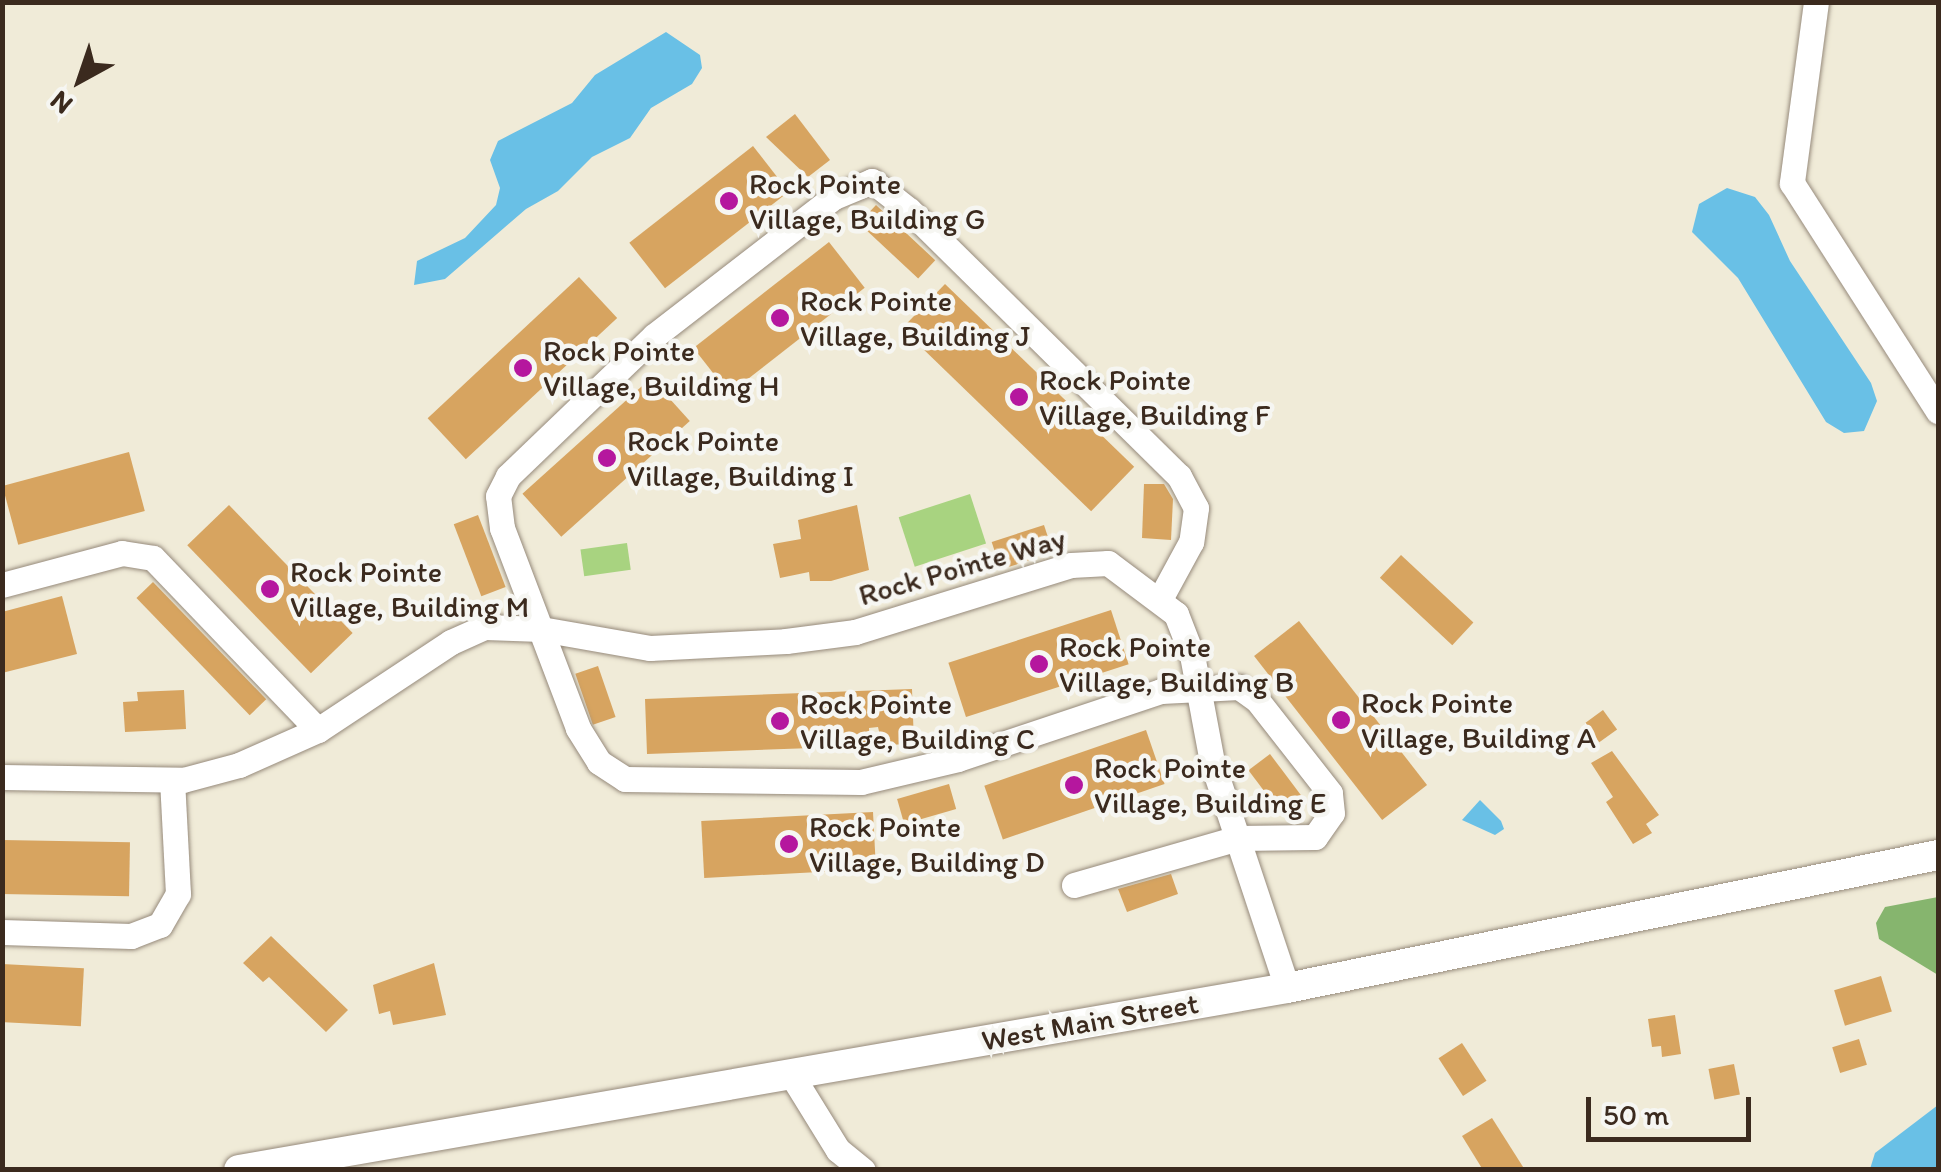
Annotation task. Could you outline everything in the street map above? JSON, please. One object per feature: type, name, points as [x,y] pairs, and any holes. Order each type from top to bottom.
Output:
[{"type":"main road","name":"West Main Street","points":[[238,1170],[1287,988],[1938,855]]},
{"type":"street","points":[[1816,2],[1792,183],[1938,411]]},
{"type":"street","points":[[1074,885],[1238,838],[1315,836],[1332,813],[1330,793],[1257,700],[1239,687],[1161,691],[958,758],[861,782],[639,784],[610,771],[588,747],[497,509],[508,476],[654,336],[834,197],[872,181],[909,210],[1179,476],[1196,508],[1192,542],[1160,599]]},
{"type":"street","points":[[2,585],[122,553],[153,558],[318,730]]},
{"type":"street","name":"Rock Pointe Way","points":[[2,777],[172,780],[240,765],[318,730],[468,632],[541,629],[650,648],[786,641],[855,632],[1071,565],[1108,563],[1176,614],[1198,690],[1212,762],[1287,988]]},
{"type":"street","points":[[2,932],[131,936],[160,925],[178,894],[172,780]]},
{"type":"street","points":[[791,1074],[838,1150],[863,1170]]},
{"type":"green space","points":[[970,494],[986,543],[915,567],[899,517]]},
{"type":"green space","points":[[627,543],[631,570],[584,576],[580,550]]},
{"type":"green space","points":[[1938,897],[1938,975],[1879,939],[1876,923],[1885,907]]},
{"type":"water","points":[[666,32],[700,55],[702,68],[692,84],[651,108],[630,138],[592,157],[558,191],[526,209],[445,279],[414,285],[417,261],[465,238],[496,205],[500,188],[490,160],[498,141],[572,103],[595,75]]},
{"type":"water","points":[[1727,188],[1755,197],[1769,215],[1790,261],[1871,383],[1877,401],[1864,431],[1844,433],[1826,422],[1738,278],[1692,232],[1699,204]]},
{"type":"water","points":[[1480,800],[1501,821],[1504,829],[1495,835],[1462,820]]},
{"type":"water","points":[[1938,1105],[1938,1169],[1870,1169],[1875,1153]]},
{"type":"building","points":[[795,114],[830,160],[808,177],[766,137]]},
{"type":"building","name":"Rock Pointe Village, Building G","points":[[753,146],[789,192],[665,288],[629,243]]},
{"type":"building","points":[[876,205],[935,260],[918,279],[859,223]]},
{"type":"building","name":"Rock Pointe Village, Building J","points":[[829,242],[865,288],[729,394],[693,348]]},
{"type":"building","name":"Rock Pointe Village, Building H","points":[[579,277],[617,318],[466,459],[428,418]]},
{"type":"building","name":"Rock Pointe Village, Building F","points":[[945,284],[1134,467],[1091,511],[902,329]]},
{"type":"building","name":"Rock Pointe Village, Building I","points":[[651,378],[690,421],[561,537],[522,494]]},
{"type":"building","points":[[129,452],[145,511],[18,545],[2,486]]},
{"type":"building","points":[[1144,484],[1164,484],[1173,499],[1171,540],[1142,538]]},
{"type":"building","name":"Rock Pointe Village, Building M","points":[[229,505],[353,633],[311,673],[187,545]]},
{"type":"building","points":[[857,505],[869,570],[831,581],[810,581],[809,572],[780,578],[773,544],[801,539],[798,520]]},
{"type":"building","points":[[478,515],[506,587],[481,596],[454,524]]},
{"type":"building","points":[[1044,525],[1053,553],[1001,570],[992,542]]},
{"type":"building","points":[[1401,555],[1473,623],[1452,645],[1380,578]]},
{"type":"building","points":[[153,582],[266,699],[250,715],[136,598]]},
{"type":"building","points":[[62,596],[77,654],[2,673],[2,612]]},
{"type":"building","name":"Rock Pointe Village, Building B","points":[[1111,610],[1129,664],[966,717],[948,663]]},
{"type":"building","name":"Rock Pointe Village, Building A","points":[[1299,621],[1427,785],[1382,820],[1254,656]]},
{"type":"building","points":[[598,666],[616,717],[593,725],[575,674]]},
{"type":"building","name":"Rock Pointe Village, Building C","points":[[912,689],[914,744],[882,745],[878,727],[869,728],[870,746],[647,754],[645,699]]},
{"type":"building","points":[[184,690],[186,729],[125,732],[123,702],[138,701],[137,692]]},
{"type":"building","points":[[1603,710],[1617,729],[1599,742],[1585,723]]},
{"type":"building","name":"Rock Pointe Village, Building E","points":[[1146,730],[1165,784],[1003,840],[984,786]]},
{"type":"building","points":[[1612,751],[1659,815],[1646,824],[1652,833],[1633,844],[1606,802],[1613,797],[1591,763]]},
{"type":"building","points":[[1270,754],[1302,797],[1281,813],[1248,770]]},
{"type":"building","points":[[949,784],[956,809],[904,824],[897,799]]},
{"type":"building","name":"Rock Pointe Village, Building D","points":[[873,812],[876,869],[704,878],[701,821]]},
{"type":"building","points":[[2,840],[130,842],[129,896],[2,894]]},
{"type":"building","points":[[1171,874],[1178,894],[1127,912],[1118,889]]},
{"type":"building","points":[[271,936],[348,1010],[326,1032],[269,977],[263,982],[243,963]]},
{"type":"building","points":[[434,963],[446,1015],[393,1025],[390,1011],[379,1014],[373,985]]},
{"type":"building","points":[[2,964],[84,968],[81,1026],[2,1022]]},
{"type":"building","points":[[1881,976],[1892,1011],[1845,1026],[1834,990]]},
{"type":"building","points":[[1675,1015],[1681,1054],[1662,1057],[1661,1046],[1652,1047],[1648,1019]]},
{"type":"building","points":[[1859,1039],[1867,1065],[1840,1073],[1832,1047]]},
{"type":"building","points":[[1462,1043],[1487,1081],[1463,1096],[1439,1058]]},
{"type":"building","points":[[1734,1064],[1740,1094],[1714,1099],[1708,1069]]},
{"type":"building","points":[[1492,1118],[1525,1170],[1483,1170],[1462,1136]]},
{"type":"place","name":"Rock Pointe Village, Building G","points":[[729,201]]},
{"type":"place","name":"Rock Pointe Village, Building J","points":[[780,318]]},
{"type":"place","name":"Rock Pointe Village, Building H","points":[[523,368]]},
{"type":"place","name":"Rock Pointe Village, Building F","points":[[1019,397]]},
{"type":"place","name":"Rock Pointe Village, Building I","points":[[607,458]]},
{"type":"place","name":"Rock Pointe Village, Building M","points":[[270,589]]},
{"type":"place","name":"Rock Pointe Village, Building B","points":[[1039,664]]},
{"type":"place","name":"Rock Pointe Village, Building A","points":[[1341,720]]},
{"type":"place","name":"Rock Pointe Village, Building C","points":[[780,721]]},
{"type":"place","name":"Rock Pointe Village, Building E","points":[[1074,785]]},
{"type":"place","name":"Rock Pointe Village, Building D","points":[[789,844]]}]
